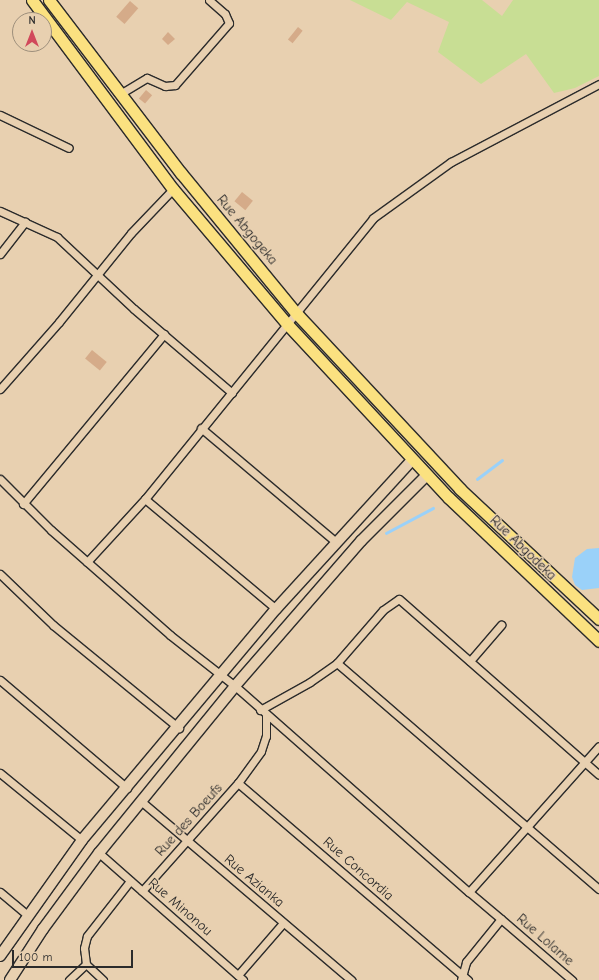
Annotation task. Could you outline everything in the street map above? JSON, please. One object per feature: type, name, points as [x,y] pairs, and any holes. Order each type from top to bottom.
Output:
[{"type":"main road","points":[[0,956],[26,915],[82,840],[179,728],[221,675],[276,610],[336,542],[412,460],[288,325],[173,189],[32,0]]},
{"type":"main road","name":"Rue Abgogeka","points":[[49,0],[120,94],[297,314],[438,466]]},
{"type":"main road","name":"Rue Abgodeka","points":[[412,460],[599,641]]},
{"type":"main road","name":"Rue Abgodeka","points":[[438,466],[599,619]]},
{"type":"main road","points":[[10,980],[43,929],[99,853],[235,686],[362,541],[427,475]]},
{"type":"street","points":[[120,94],[146,78],[165,86],[175,85],[229,23],[225,14],[209,0]]},
{"type":"street","points":[[87,562],[144,499],[201,428],[297,314],[359,234],[384,208],[451,162],[599,84]]},
{"type":"street","points":[[0,115],[69,148]]},
{"type":"street","points":[[0,389],[131,233],[173,189]]},
{"type":"street","points":[[0,211],[57,237],[164,334],[232,393]]},
{"type":"street","points":[[0,254],[25,222]]},
{"type":"street","points":[[23,504],[164,334]]},
{"type":"street","points":[[201,428],[336,542]]},
{"type":"street","name":"Rue Lolame","points":[[0,479],[23,504],[170,635],[235,686],[260,710],[468,892],[572,980]]},
{"type":"street","points":[[0,492],[6,487]]},
{"type":"street","points":[[144,499],[276,610]]},
{"type":"street","points":[[0,574],[53,626],[179,728]]},
{"type":"street","points":[[260,710],[310,682],[337,663],[396,598],[599,775]]},
{"type":"street","points":[[470,661],[501,625]]},
{"type":"street","points":[[337,663],[599,889]]},
{"type":"street","points":[[0,680],[127,788]]},
{"type":"street","name":"Rue des Boeufs","points":[[142,891],[238,783],[265,743],[266,715]]},
{"type":"street","points":[[468,892],[599,746]]},
{"type":"street","points":[[0,773],[82,840]]},
{"type":"street","name":"Rue Concordia","points":[[238,783],[464,978]]},
{"type":"street","name":"Rue Azianka","points":[[142,802],[351,980]]},
{"type":"street","name":"Rue Minonou","points":[[99,853],[241,978]]},
{"type":"street","points":[[103,980],[86,964],[84,948],[87,936],[130,881]]},
{"type":"street","points":[[0,892],[26,915]]},
{"type":"street","points":[[464,978],[469,958],[501,919]]},
{"type":"street","points":[[241,978],[283,923]]},
{"type":"street","points":[[69,980],[86,964]]},
{"type":"green space","points":[[350,0],[482,0],[502,16],[513,0],[599,0],[599,76],[575,88],[554,93],[526,54],[481,84],[438,52],[449,22],[407,2],[391,20]]},
{"type":"water","points":[[599,548],[599,588],[582,590],[575,585],[572,577],[575,558],[587,549]]},
{"type":"building","points":[[130,1],[138,8],[125,24],[116,17]]},
{"type":"building","points":[[298,27],[303,31],[293,43],[288,39]]},
{"type":"building","points":[[168,32],[175,39],[168,45],[162,39]]},
{"type":"building","points":[[146,90],[152,95],[145,104],[139,98]]},
{"type":"building","points":[[242,192],[253,201],[245,210],[234,201]]},
{"type":"building","points":[[92,350],[107,362],[100,371],[85,359]]},
{"type":"waterway","points":[[477,479],[502,460]]},
{"type":"waterway","points":[[386,533],[433,508]]}]
